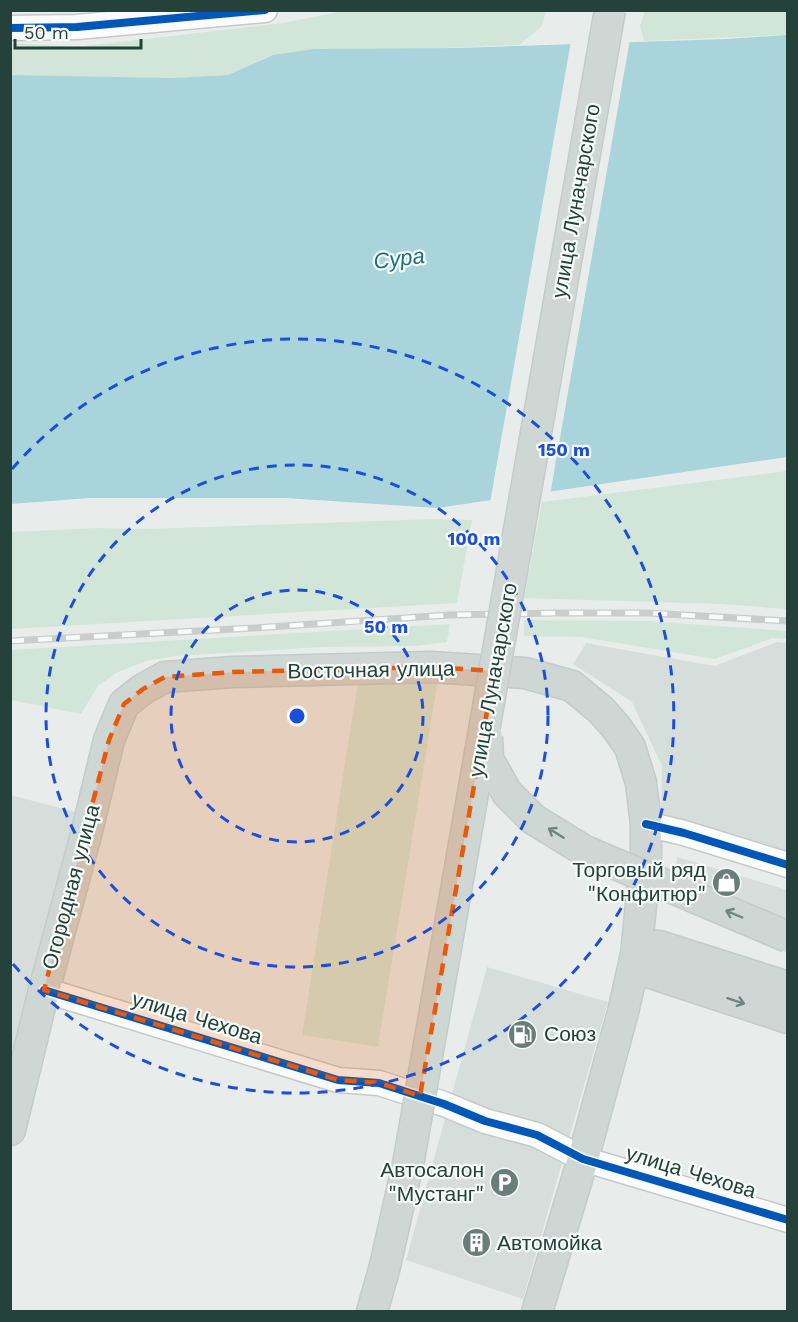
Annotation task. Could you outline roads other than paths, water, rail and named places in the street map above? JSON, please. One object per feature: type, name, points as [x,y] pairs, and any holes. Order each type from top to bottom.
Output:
[{"type":"main road","name":"улица Луначарского","points":[[372,1311],[385,1266],[409,1159],[610,10]]},
{"type":"main road","name":"Восточная улица","points":[[143,689],[165,677],[233,672],[432,667],[525,673],[572,687],[587,697],[616,727],[630,747],[641,783],[646,824],[646,855],[636,955],[584,1159],[537,1311]]},
{"type":"main road","name":"Огородная улица","points":[[10,1130],[44,990],[86,835],[108,740],[124,704],[143,689]]},
{"type":"main road","points":[[486,719],[488,759],[507,793],[532,819],[585,851],[788,937]]},
{"type":"main road","points":[[639,916],[650,935],[667,948]]},
{"type":"main road","points":[[788,987],[667,948],[650,945],[636,955],[651,973],[788,1018]]},
{"type":"main road","points":[[623,1012],[645,993],[668,984],[684,983]]},
{"type":"street","points":[[10,28],[76,27],[265,10]]},
{"type":"street","points":[[646,824],[684,833],[788,865]]},
{"type":"street","name":"улица Чехова","points":[[44,990],[339,1080],[379,1083],[444,1104],[485,1121],[537,1135],[584,1159],[788,1220]]},
{"type":"water","name":"Сура","points":[[787,35],[787,457],[437,508],[285,498],[90,498],[11,504],[11,75],[174,78],[228,75],[273,55],[314,49],[458,48]]},
{"type":"railway","points":[[10,641],[449,615],[648,613],[788,621]]},
{"type":"place","name":"Торговый ряд \"Конфитюр\"","points":[[727,882]]},
{"type":"place","name":"Союз","points":[[523,1034]]},
{"type":"place","name":"Автосалон \"Мустанг\"","points":[[505,1182]]},
{"type":"place","name":"Автомойка","points":[[476,1243]]}]
